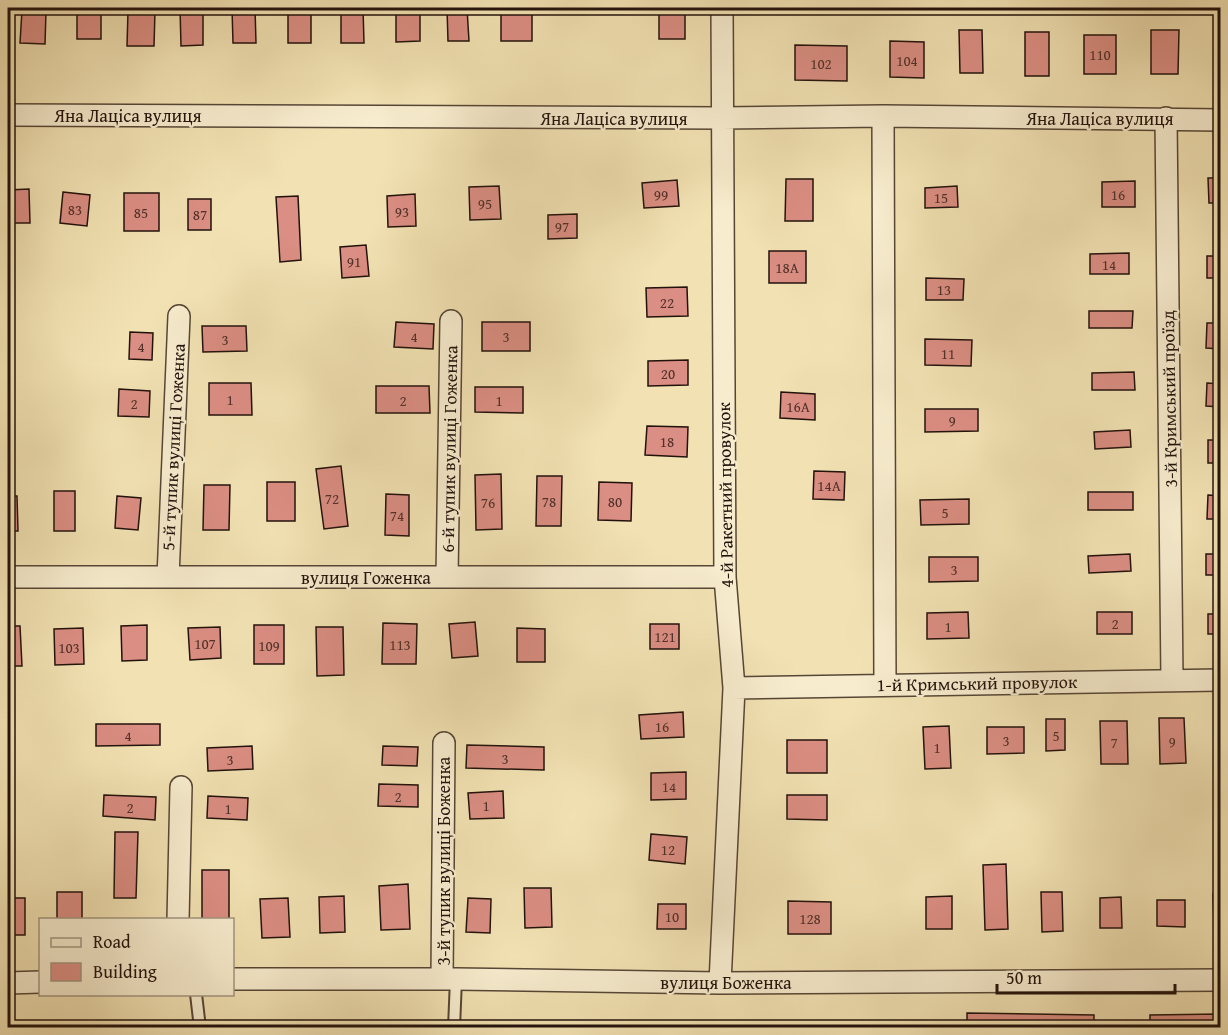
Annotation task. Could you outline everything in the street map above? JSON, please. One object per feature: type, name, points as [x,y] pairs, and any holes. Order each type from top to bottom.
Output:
[{"type":"street","name":"4-й Ракетний провулок","points":[[720,983],[734,688],[724,577],[722,8]]},
{"type":"street","name":"Яна Лаціса вулиця","points":[[8,115],[722,118],[883,116],[1221,120]]},
{"type":"street","points":[[883,116],[885,684]]},
{"type":"street","name":"3-й Кримський проїзд","points":[[1166,118],[1172,680]]},
{"type":"street","name":"5-й тупик вулиці Гоженка","points":[[168,577],[179,316]]},
{"type":"street","name":"6-й тупик вулиці Гоженка","points":[[447,577],[451,321]]},
{"type":"street","name":"вулиця Гоженка","points":[[8,577],[724,577]]},
{"type":"street","name":"1-й Кримський провулок","points":[[734,688],[1221,680]]},
{"type":"street","name":"3-й тупик вулиці Боженка","points":[[444,743],[449,979]]},
{"type":"street","points":[[178,918],[181,787]]},
{"type":"street","name":"вулиця Боженка","points":[[234,979],[720,983],[1221,980]]},
{"type":"street","points":[[8,983],[39,982]]},
{"type":"lane","points":[[449,979],[454,1028]]},
{"type":"lane","points":[[196,996],[200,1028]]},
{"type":"building","points":[[77,8],[101,8],[101,39],[77,39]]},
{"type":"building","points":[[180,8],[203,8],[203,45],[181,46]]},
{"type":"building","points":[[232,8],[255,8],[256,43],[233,43]]},
{"type":"building","points":[[288,8],[311,8],[311,43],[288,43]]},
{"type":"building","points":[[341,8],[363,8],[364,43],[341,43]]},
{"type":"building","points":[[396,8],[420,8],[420,41],[396,42]]},
{"type":"building","points":[[447,8],[467,8],[469,41],[448,41]]},
{"type":"building","points":[[501,8],[532,8],[532,41],[501,41]]},
{"type":"building","points":[[659,8],[685,8],[685,39],[659,39]]},
{"type":"building","points":[[22,10],[46,11],[45,44],[20,43]]},
{"type":"building","points":[[128,11],[155,11],[154,46],[127,46]]},
{"type":"building","points":[[959,30],[982,30],[983,73],[960,73]]},
{"type":"building","points":[[1151,30],[1179,30],[1178,74],[1151,74]]},
{"type":"building","points":[[1025,32],[1049,32],[1049,76],[1025,76]]},
{"type":"building","points":[[1084,35],[1116,35],[1116,74],[1084,74]]},
{"type":"building","points":[[890,41],[924,42],[924,78],[890,77]]},
{"type":"building","points":[[795,45],[847,46],[847,81],[795,80]]},
{"type":"building","points":[[1208,178],[1220,178],[1220,203],[1209,203]]},
{"type":"building","points":[[786,179],[813,179],[813,221],[785,221]]},
{"type":"building","points":[[677,180],[679,206],[644,208],[642,183]]},
{"type":"building","points":[[1135,181],[1135,207],[1102,207],[1102,182]]},
{"type":"building","points":[[499,186],[501,219],[470,220],[469,187]]},
{"type":"building","points":[[957,186],[958,207],[925,208],[925,188]]},
{"type":"building","points":[[29,189],[30,223],[8,223],[8,190]]},
{"type":"building","points":[[63,192],[90,195],[87,226],[60,223]]},
{"type":"building","points":[[124,193],[159,193],[159,231],[124,231]]},
{"type":"building","points":[[415,194],[416,226],[388,227],[387,196]]},
{"type":"building","points":[[298,196],[301,260],[280,262],[276,197]]},
{"type":"building","points":[[188,199],[211,199],[211,230],[188,230]]},
{"type":"building","points":[[577,214],[577,238],[548,239],[548,215]]},
{"type":"building","points":[[366,245],[369,276],[342,278],[340,247]]},
{"type":"building","points":[[769,251],[806,251],[806,283],[769,283]]},
{"type":"building","points":[[1129,253],[1129,274],[1090,274],[1090,254]]},
{"type":"building","points":[[1207,256],[1220,256],[1220,278],[1207,278]]},
{"type":"building","points":[[926,278],[964,279],[963,300],[926,300]]},
{"type":"building","points":[[687,287],[688,316],[647,317],[646,288]]},
{"type":"building","points":[[1089,311],[1133,311],[1132,328],[1089,328]]},
{"type":"building","points":[[396,322],[434,324],[433,349],[394,347]]},
{"type":"building","points":[[482,322],[530,322],[530,351],[482,351]]},
{"type":"building","points":[[1207,323],[1220,323],[1220,349],[1206,348]]},
{"type":"building","points":[[202,326],[246,326],[247,351],[203,352]]},
{"type":"building","points":[[130,332],[153,333],[152,360],[129,359]]},
{"type":"building","points":[[925,339],[972,340],[971,366],[925,365]]},
{"type":"building","points":[[688,360],[688,385],[648,386],[648,361]]},
{"type":"building","points":[[1134,372],[1135,390],[1092,390],[1092,373]]},
{"type":"building","points":[[209,383],[251,383],[252,415],[209,415]]},
{"type":"building","points":[[1207,383],[1220,384],[1220,407],[1206,406]]},
{"type":"building","points":[[376,386],[429,386],[430,413],[376,413]]},
{"type":"building","points":[[475,387],[523,387],[523,413],[475,412]]},
{"type":"building","points":[[119,389],[150,391],[149,417],[118,416]]},
{"type":"building","points":[[781,392],[815,394],[815,420],[780,418]]},
{"type":"building","points":[[925,409],[978,409],[978,431],[925,432]]},
{"type":"building","points":[[647,426],[688,427],[687,457],[645,455]]},
{"type":"building","points":[[1130,430],[1131,447],[1095,449],[1094,432]]},
{"type":"building","points":[[1208,440],[1220,440],[1220,463],[1208,463]]},
{"type":"building","points":[[341,466],[348,526],[324,529],[316,469]]},
{"type":"building","points":[[814,471],[845,472],[844,500],[813,499]]},
{"type":"building","points":[[501,474],[502,529],[476,530],[475,475]]},
{"type":"building","points":[[537,476],[562,476],[561,526],[536,526]]},
{"type":"building","points":[[267,482],[295,482],[295,521],[267,521]]},
{"type":"building","points":[[599,482],[632,483],[631,521],[598,520]]},
{"type":"building","points":[[204,485],[230,485],[229,530],[203,530]]},
{"type":"building","points":[[54,491],[75,491],[75,531],[54,531]]},
{"type":"building","points":[[1088,492],[1133,492],[1133,510],[1088,510]]},
{"type":"building","points":[[386,494],[409,495],[409,536],[385,535]]},
{"type":"building","points":[[1208,495],[1220,496],[1220,519],[1207,519]]},
{"type":"building","points":[[8,496],[17,496],[18,531],[8,531]]},
{"type":"building","points":[[117,496],[141,498],[138,530],[115,528]]},
{"type":"building","points":[[969,499],[969,524],[921,525],[920,500]]},
{"type":"building","points":[[1130,554],[1131,571],[1089,573],[1088,556]]},
{"type":"building","points":[[1206,554],[1220,554],[1220,575],[1206,575]]},
{"type":"building","points":[[929,557],[978,557],[978,581],[929,582]]},
{"type":"building","points":[[968,612],[969,638],[927,639],[927,613]]},
{"type":"building","points":[[1097,612],[1132,612],[1132,634],[1097,634]]},
{"type":"building","points":[[1208,614],[1220,614],[1220,634],[1208,634]]},
{"type":"building","points":[[475,622],[478,656],[452,658],[449,624]]},
{"type":"building","points":[[383,623],[417,624],[416,664],[382,664]]},
{"type":"building","points":[[650,624],[679,624],[679,649],[650,649]]},
{"type":"building","points":[[147,625],[147,660],[122,661],[121,626]]},
{"type":"building","points":[[254,625],[284,625],[284,664],[254,664]]},
{"type":"building","points":[[8,626],[20,626],[22,666],[8,666]]},
{"type":"building","points":[[220,627],[221,658],[190,660],[188,628]]},
{"type":"building","points":[[316,627],[343,627],[344,675],[317,676]]},
{"type":"building","points":[[83,628],[84,664],[55,665],[54,629]]},
{"type":"building","points":[[517,628],[545,629],[545,662],[517,662]]},
{"type":"building","points":[[683,712],[684,737],[641,739],[639,715]]},
{"type":"building","points":[[1159,718],[1184,718],[1186,763],[1160,764]]},
{"type":"building","points":[[1046,719],[1065,719],[1065,750],[1046,751]]},
{"type":"building","points":[[1100,721],[1127,721],[1128,764],[1101,764]]},
{"type":"building","points":[[96,724],[160,724],[160,745],[96,746]]},
{"type":"building","points":[[1214,724],[1220,724],[1220,757],[1215,758]]},
{"type":"building","points":[[949,726],[951,768],[925,769],[923,727]]},
{"type":"building","points":[[987,727],[1024,727],[1024,753],[987,754]]},
{"type":"building","points":[[787,740],[827,740],[827,773],[787,773]]},
{"type":"building","points":[[467,745],[544,747],[544,770],[466,768]]},
{"type":"building","points":[[252,746],[253,769],[208,771],[207,748]]},
{"type":"building","points":[[383,746],[418,747],[417,766],[382,765]]},
{"type":"building","points":[[686,772],[686,799],[651,800],[651,773]]},
{"type":"building","points":[[379,784],[418,785],[418,807],[378,806]]},
{"type":"building","points":[[503,791],[504,818],[470,819],[468,793]]},
{"type":"building","points":[[104,795],[156,797],[155,820],[103,816]]},
{"type":"building","points":[[787,795],[827,795],[827,820],[787,819]]},
{"type":"building","points":[[208,796],[248,798],[247,820],[207,818]]},
{"type":"building","points":[[115,832],[138,832],[136,898],[114,898]]},
{"type":"building","points":[[651,834],[687,837],[685,864],[649,860]]},
{"type":"building","points":[[1006,864],[1008,929],[985,930],[983,865]]},
{"type":"building","points":[[202,870],[229,870],[229,918],[202,918]]},
{"type":"building","points":[[408,884],[410,929],[381,930],[379,886]]},
{"type":"building","points":[[524,888],[551,888],[552,927],[525,928]]},
{"type":"building","points":[[57,892],[82,892],[82,918],[57,918]]},
{"type":"building","points":[[1041,892],[1062,892],[1063,931],[1042,932]]},
{"type":"building","points":[[1213,894],[1220,894],[1220,924],[1214,924]]},
{"type":"building","points":[[344,896],[345,932],[320,933],[319,897]]},
{"type":"building","points":[[952,896],[952,929],[926,929],[926,897]]},
{"type":"building","points":[[1121,897],[1122,928],[1100,928],[1100,898]]},
{"type":"building","points":[[8,898],[25,898],[25,935],[8,935]]},
{"type":"building","points":[[288,898],[290,937],[262,938],[260,899]]},
{"type":"building","points":[[468,898],[491,899],[490,933],[466,932]]},
{"type":"building","points":[[1157,900],[1185,900],[1185,927],[1157,926]]},
{"type":"building","points":[[788,901],[831,902],[831,934],[788,934]]},
{"type":"building","points":[[658,904],[686,904],[686,929],[657,929]]},
{"type":"building","points":[[967,1013],[1094,1015],[1094,1028],[967,1028]]},
{"type":"building","points":[[1220,1014],[1220,1028],[1150,1028],[1150,1015]]}]
